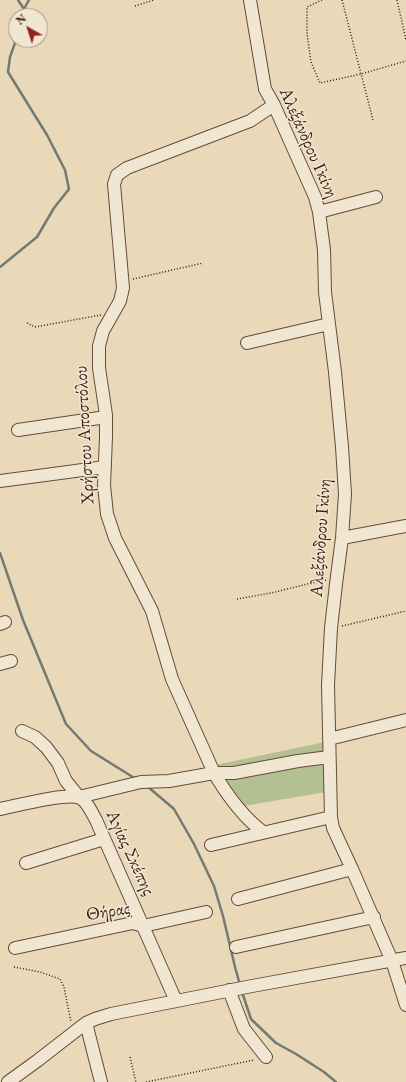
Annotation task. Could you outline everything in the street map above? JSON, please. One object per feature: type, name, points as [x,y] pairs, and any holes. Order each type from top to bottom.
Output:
[{"type":"street","name":"Αλεξάνδρου Γκίνη","points":[[250,0],[265,89],[274,105],[306,175],[319,212],[324,250],[325,292],[335,372],[343,454],[345,494],[342,538],[331,628],[328,685],[332,828],[374,917],[392,961],[406,1005]]},
{"type":"street","name":"Χρήστου Αποστόλου","points":[[263,832],[251,823],[222,786],[214,773],[172,679],[152,611],[115,538],[107,514],[104,485],[106,416],[99,368],[99,346],[103,331],[112,313],[120,302],[122,281],[114,184],[117,175],[127,168],[250,121],[274,105]]},
{"type":"street","points":[[319,212],[376,197]]},
{"type":"street","points":[[247,343],[329,324]]},
{"type":"street","points":[[18,430],[106,416]]},
{"type":"street","points":[[0,481],[105,467]]},
{"type":"street","points":[[342,538],[406,526]]},
{"type":"street","points":[[329,739],[406,720]]},
{"type":"street","name":"Αγίας Σκέπης","points":[[22,731],[35,736],[46,747],[58,763],[66,781],[83,800],[92,813],[176,1001]]},
{"type":"street","points":[[0,809],[61,797],[79,797],[141,782],[169,781],[214,773],[234,773],[298,761],[329,757]]},
{"type":"street","points":[[211,845],[331,817]]},
{"type":"street","points":[[26,863],[104,839]]},
{"type":"street","points":[[238,899],[352,869]]},
{"type":"street","name":"Θήρας","points":[[15,948],[133,924],[143,926],[206,912]]},
{"type":"street","points":[[236,947],[374,917]]},
{"type":"street","points":[[8,1082],[86,1023],[95,1018],[231,990],[406,958]]},
{"type":"street","points":[[231,990],[244,1029],[266,1057]]},
{"type":"street","points":[[86,1023],[101,1082]]},
{"type":"path","points":[[136,6],[154,0]]},
{"type":"path","points":[[322,0],[307,7],[307,34],[311,62],[320,83],[361,74],[406,61]]},
{"type":"path","points":[[342,0],[373,120]]},
{"type":"path","points":[[397,0],[406,40]]},
{"type":"path","points":[[122,281],[203,263]]},
{"type":"path","points":[[26,322],[34,327],[112,313]]},
{"type":"path","points":[[236,599],[271,593],[320,581],[336,580]]},
{"type":"path","points":[[331,628],[406,611]]},
{"type":"path","points":[[14,967],[40,972],[60,979],[64,987],[70,1021],[76,1031]]},
{"type":"path","points":[[130,1057],[136,1082]]},
{"type":"path","points":[[146,1082],[266,1057]]},
{"type":"green space","points":[[325,742],[326,792],[244,806],[215,765]]},
{"type":"waterway","points":[[18,0],[23,8]]},
{"type":"waterway","points":[[25,8],[29,0]]},
{"type":"waterway","points":[[0,267],[37,237],[54,208],[69,189],[65,170],[47,135],[8,72],[10,57],[13,48]]},
{"type":"waterway","points":[[0,553],[23,620],[66,724],[91,751],[136,779]]},
{"type":"waterway","points":[[147,786],[174,809],[194,844],[214,886],[240,985]]},
{"type":"waterway","points":[[242,992],[251,1019],[276,1043],[324,1072],[336,1082]]}]
